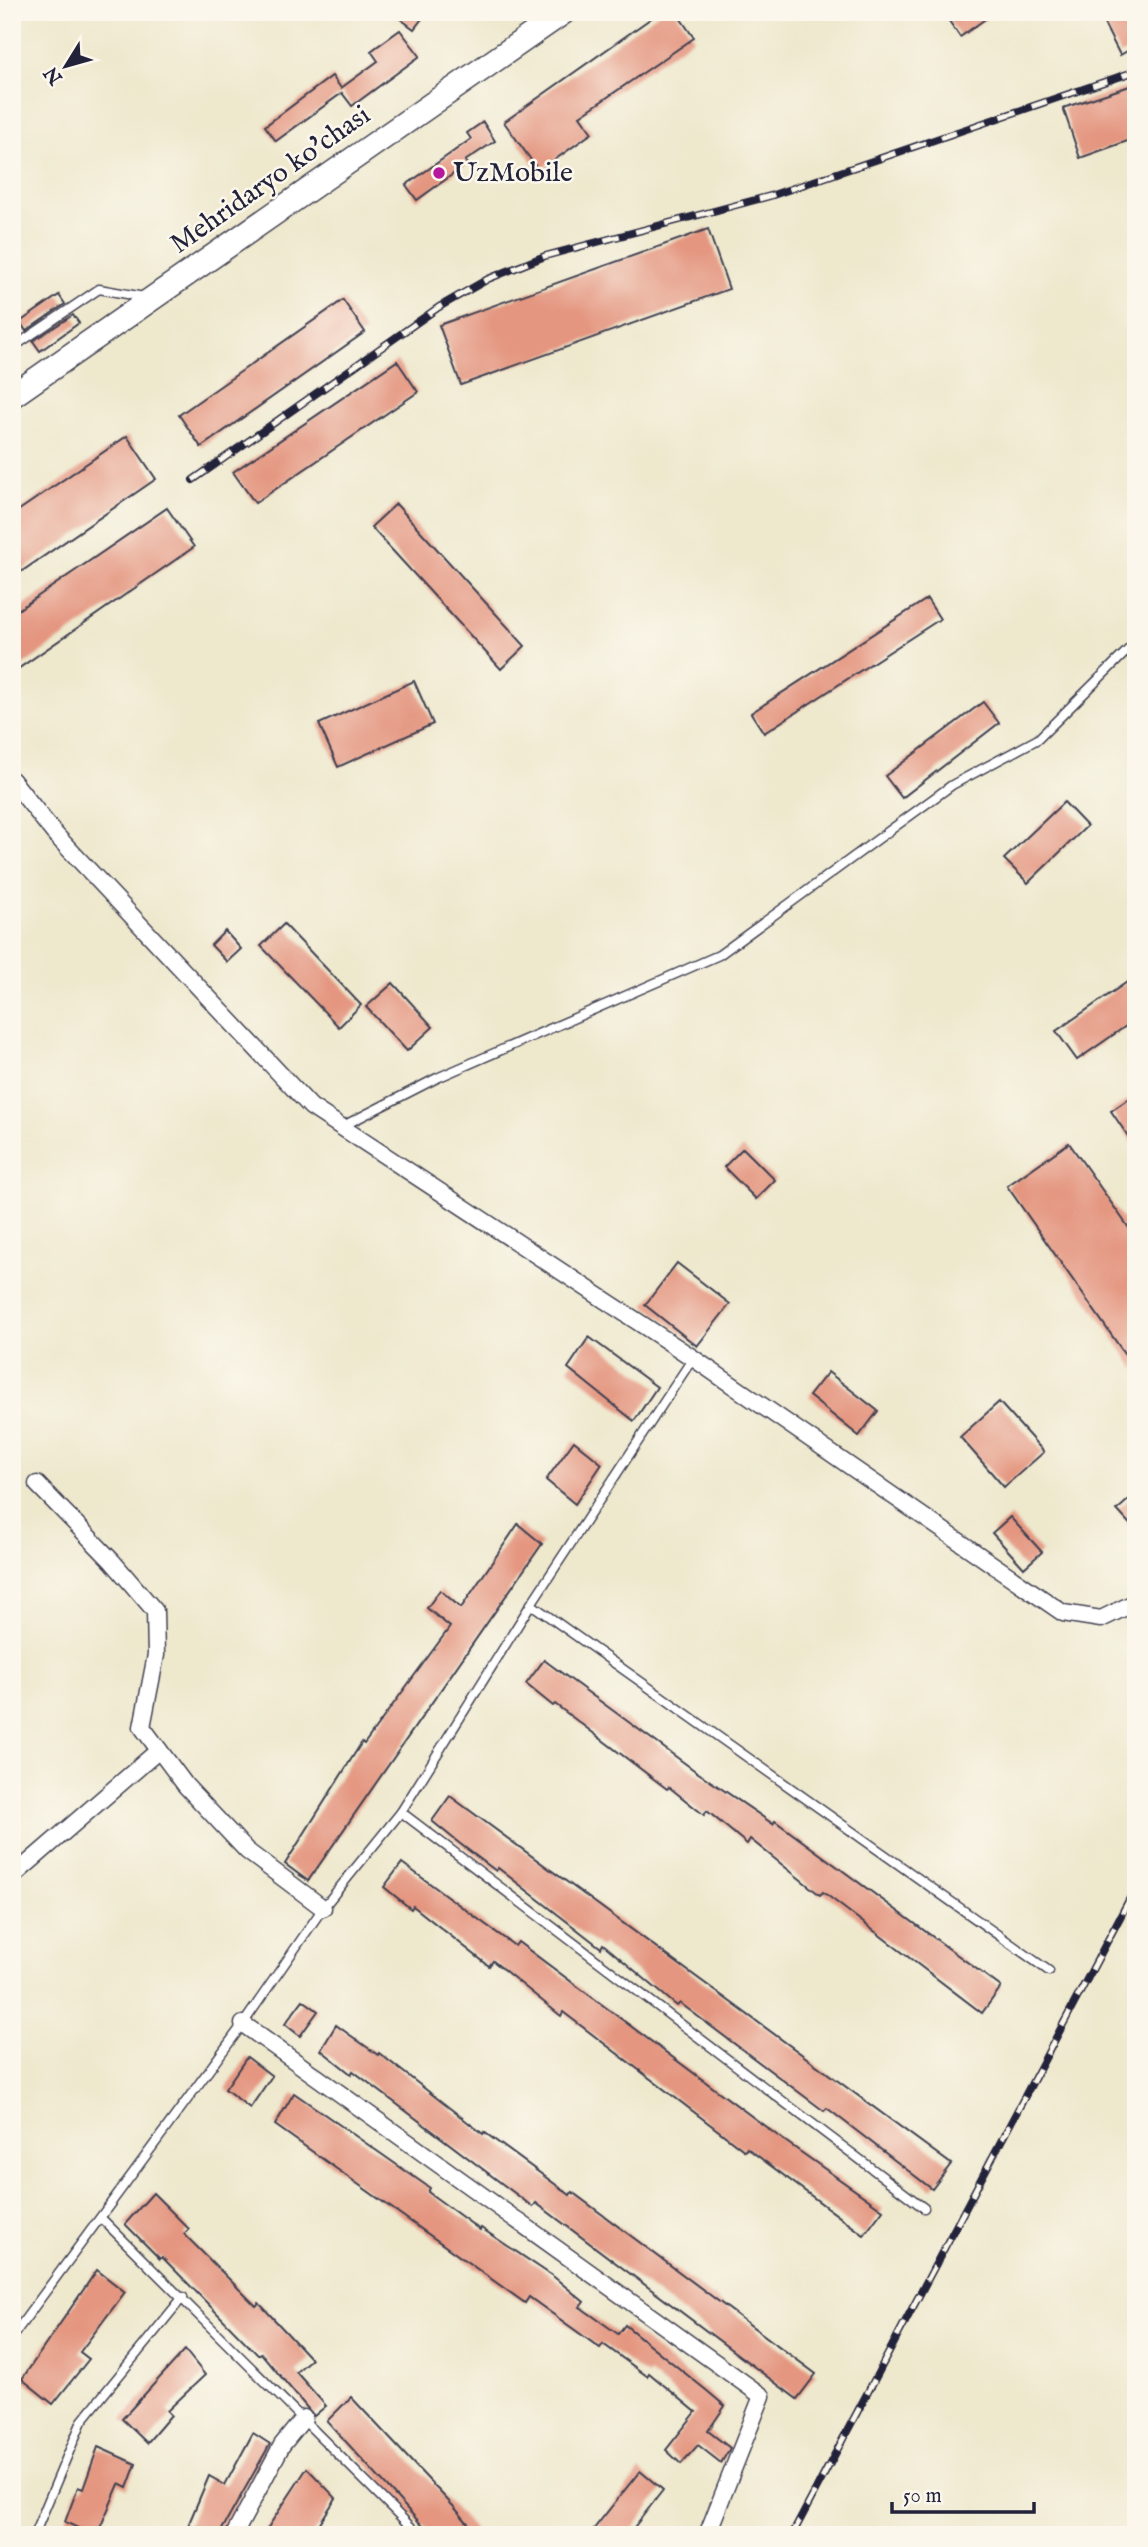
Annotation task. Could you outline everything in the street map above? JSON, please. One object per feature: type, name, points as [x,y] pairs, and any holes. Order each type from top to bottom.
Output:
[{"type":"main road","name":"Мehridaryo ko'chasi","points":[[12,396],[564,12]]},
{"type":"street","points":[[12,780],[54,832],[311,1107],[693,1358],[1063,1613],[1101,1619],[1136,1602]]},
{"type":"street","points":[[37,1484],[112,1561],[155,1611],[156,1655],[142,1727],[186,1786],[247,1851],[323,1908]]},
{"type":"street","points":[[12,1877],[159,1750]]},
{"type":"street","points":[[243,2024],[762,2396],[707,2535]]},
{"type":"street","points":[[234,2535],[282,2445],[303,2418]]},
{"type":"lane","points":[[12,348],[99,289],[153,299]]},
{"type":"lane","points":[[340,1128],[437,1078],[719,955],[952,785],[1038,739],[1136,642]]},
{"type":"lane","points":[[12,2337],[102,2219],[323,1908],[401,1812],[531,1604],[693,1358]]},
{"type":"lane","points":[[531,1604],[1049,1971]]},
{"type":"lane","points":[[401,1812],[924,2208]]},
{"type":"lane","points":[[102,2219],[419,2535]]},
{"type":"lane","points":[[34,2535],[82,2421],[183,2297]]},
{"type":"building","points":[[391,12],[427,12],[414,29]]},
{"type":"building","points":[[660,12],[676,12],[694,38],[580,116],[592,133],[539,171],[504,122]]},
{"type":"building","points":[[943,12],[995,12],[960,37]]},
{"type":"building","points":[[1098,12],[1136,12],[1136,46],[1120,55]]},
{"type":"building","points":[[400,30],[420,56],[352,106],[342,93],[276,141],[265,126],[332,76],[341,88],[378,61],[371,51]]},
{"type":"building","points":[[1136,84],[1136,138],[1080,158],[1063,108]]},
{"type":"building","points":[[483,122],[495,141],[465,161],[467,164],[417,200],[406,185],[471,139],[467,133]]},
{"type":"building","points":[[708,229],[729,289],[461,385],[439,325]]},
{"type":"building","points":[[59,295],[65,304],[26,331],[20,322]]},
{"type":"building","points":[[343,300],[365,332],[201,447],[179,415]]},
{"type":"building","points":[[73,315],[79,323],[40,351],[33,341]]},
{"type":"building","points":[[397,361],[418,392],[255,503],[233,472]]},
{"type":"building","points":[[127,436],[156,479],[12,578],[12,515]]},
{"type":"building","points":[[396,504],[525,646],[501,669],[371,527]]},
{"type":"building","points":[[167,508],[194,547],[12,673],[12,614]]},
{"type":"building","points":[[927,599],[940,619],[764,733],[751,713]]},
{"type":"building","points":[[414,681],[433,724],[338,767],[319,724]]},
{"type":"building","points":[[983,702],[999,723],[902,798],[885,776]]},
{"type":"building","points":[[1064,802],[1087,826],[1028,883],[1004,859]]},
{"type":"building","points":[[284,924],[361,1005],[339,1027],[261,946]]},
{"type":"building","points":[[225,931],[241,949],[227,962],[211,945]]},
{"type":"building","points":[[1136,976],[1136,1019],[1077,1060],[1056,1031]]},
{"type":"building","points":[[393,983],[433,1027],[407,1051],[366,1007]]},
{"type":"building","points":[[1136,1094],[1136,1148],[1111,1111]]},
{"type":"building","points":[[1069,1143],[1136,1238],[1136,1370],[1007,1186]]},
{"type":"building","points":[[743,1148],[775,1180],[756,1199],[724,1167]]},
{"type":"building","points":[[677,1263],[730,1304],[697,1346],[645,1305]]},
{"type":"building","points":[[589,1337],[657,1387],[634,1421],[568,1368]]},
{"type":"building","points":[[828,1372],[878,1411],[859,1436],[809,1396]]},
{"type":"building","points":[[999,1402],[1044,1452],[1004,1487],[960,1437]]},
{"type":"building","points":[[574,1441],[602,1464],[575,1504],[546,1480]]},
{"type":"building","points":[[1136,1493],[1136,1531],[1117,1510]]},
{"type":"building","points":[[1010,1517],[1042,1552],[1024,1568],[992,1533]]},
{"type":"building","points":[[518,1524],[542,1544],[308,1881],[285,1864],[362,1742],[364,1744],[450,1627],[427,1608],[440,1590],[461,1608]]},
{"type":"building","points":[[544,1660],[694,1770],[773,1824],[775,1821],[1001,1987],[982,2013],[823,1892],[820,1895],[750,1839],[747,1844],[707,1811],[704,1815],[555,1704],[553,1706],[526,1684]]},
{"type":"building","points":[[450,1796],[951,2164],[932,2189],[827,2108],[824,2111],[680,2003],[677,2006],[603,1944],[601,1948],[432,1821]]},
{"type":"building","points":[[402,1863],[515,1946],[518,1942],[778,2136],[883,2210],[864,2235],[747,2148],[745,2151],[563,2012],[561,2016],[493,1961],[489,1966],[413,1906],[411,1909],[384,1887]]},
{"type":"building","points":[[303,2000],[318,2011],[300,2036],[285,2024]]},
{"type":"building","points":[[336,2025],[378,2055],[379,2053],[483,2134],[484,2132],[570,2195],[572,2192],[816,2374],[797,2399],[536,2203],[533,2207],[353,2071],[351,2074],[321,2050]]},
{"type":"building","points":[[247,2057],[272,2076],[250,2108],[225,2089]]},
{"type":"building","points":[[294,2093],[430,2188],[428,2192],[480,2230],[481,2228],[554,2277],[584,2302],[580,2307],[618,2334],[625,2325],[725,2406],[708,2431],[730,2448],[721,2463],[698,2445],[681,2464],[666,2450],[696,2412],[649,2373],[647,2376],[603,2344],[600,2348],[529,2297],[525,2303],[275,2125]]},
{"type":"building","points":[[153,2193],[189,2229],[184,2234],[256,2306],[259,2303],[311,2359],[296,2372],[326,2406],[314,2416],[261,2353],[258,2355],[162,2257],[160,2259],[125,2224]]},
{"type":"building","points":[[97,2270],[125,2292],[80,2352],[89,2359],[53,2404],[22,2379]]},
{"type":"building","points":[[185,2350],[205,2375],[167,2411],[171,2415],[147,2443],[122,2419]]},
{"type":"building","points":[[351,2397],[478,2535],[431,2535],[327,2421]]},
{"type":"building","points":[[253,2433],[270,2444],[219,2535],[184,2535],[209,2476],[225,2485]]},
{"type":"building","points":[[98,2447],[136,2464],[127,2488],[119,2484],[97,2535],[93,2535],[65,2522],[78,2487],[83,2489]]},
{"type":"building","points":[[307,2468],[336,2498],[312,2535],[263,2535]]},
{"type":"building","points":[[640,2471],[663,2490],[628,2535],[589,2535]]},
{"type":"railway","points":[[193,480],[439,307],[488,279],[545,256],[770,196],[1136,71]]},
{"type":"railway","points":[[792,2535],[1136,1887]]},
{"type":"place","name":"UzMobile","points":[[439,173]]}]
